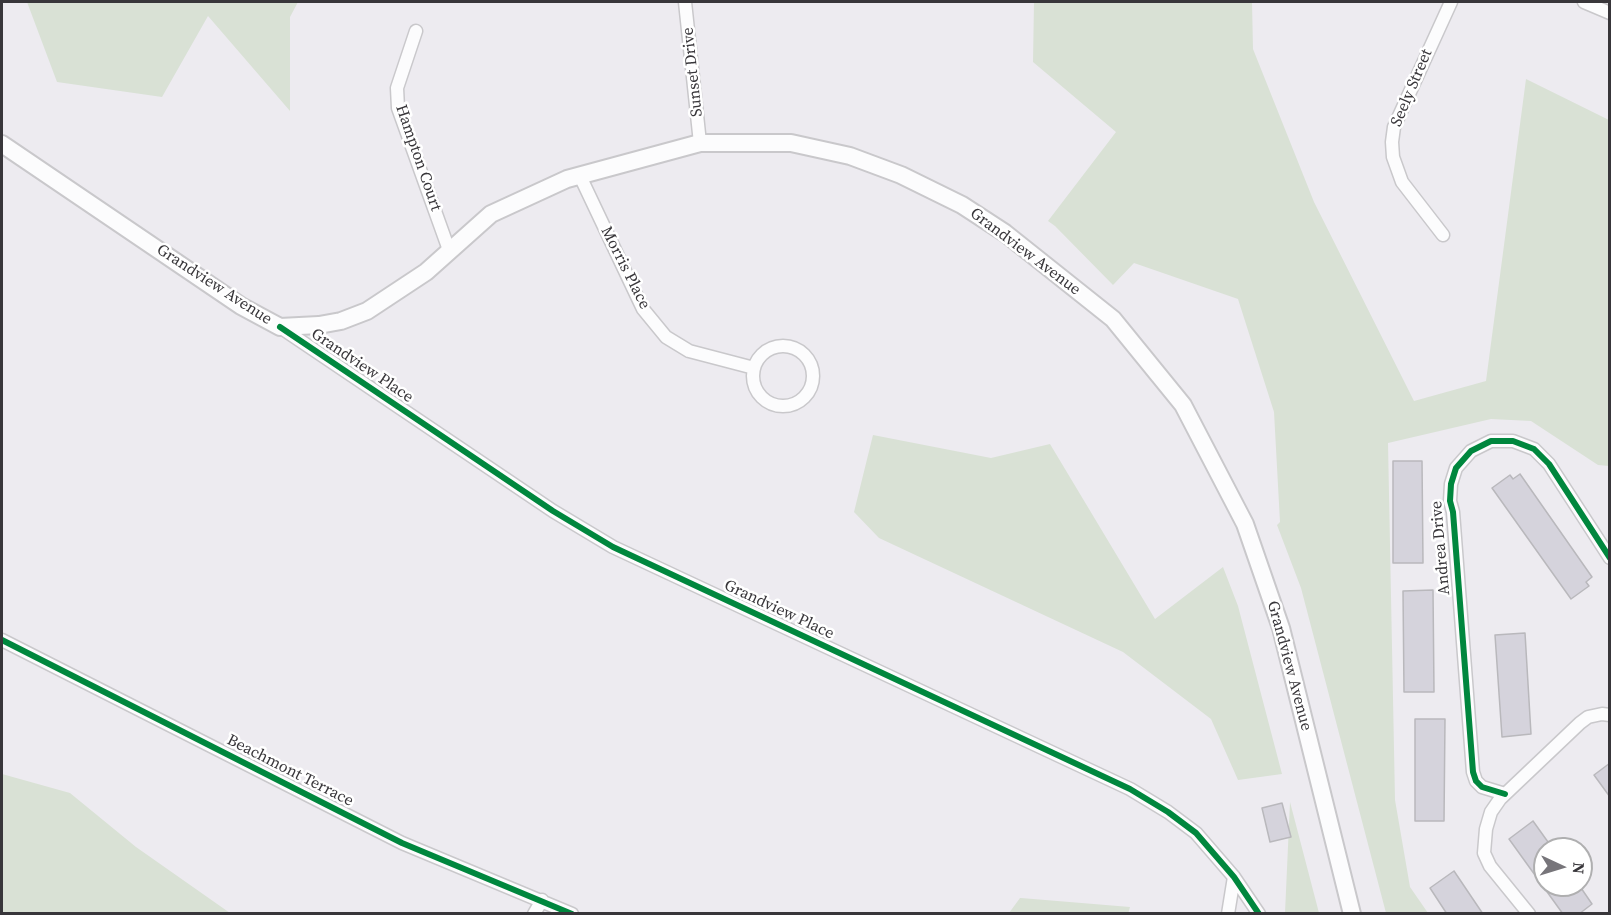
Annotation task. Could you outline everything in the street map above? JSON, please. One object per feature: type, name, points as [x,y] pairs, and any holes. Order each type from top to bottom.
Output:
[{"type":"main road","name":"Grandview Avenue","points":[[2,144],[241,306],[280,327],[319,325],[341,321],[367,311],[426,272],[491,214],[567,179],[700,143],[790,143],[850,156],[902,175],[962,205],[1005,233],[1113,319],[1183,405],[1245,524],[1281,628],[1352,914]]},
{"type":"street","name":"Sunset Drive","points":[[686,2],[700,143]]},
{"type":"street","name":"Seely Street","points":[[1443,235],[1402,182],[1392,142],[1394,127],[1450,2]]},
{"type":"street","points":[[1584,2],[1610,14]]},
{"type":"street","name":"Hampton Court","points":[[416,31],[397,88],[398,108],[449,250]]},
{"type":"street","name":"Morris Place","points":[[579,176],[643,309],[666,337],[689,351],[754,368]]},
{"type":"street","name":"Grandview Place","points":[[280,327],[552,511],[613,547],[1130,789],[1168,812],[1196,833],[1234,877],[1259,914]]},
{"type":"street","points":[[772,347],[791,347],[800,351],[811,366],[813,375],[811,387],[799,401],[790,405],[781,406],[769,402],[756,389],[753,380],[754,368],[764,352],[772,347]]},
{"type":"street","name":"Andrea Drive","points":[[1505,794],[1482,787],[1476,782],[1470,753],[1453,512],[1450,501],[1451,484],[1456,468],[1471,451],[1491,441],[1513,441],[1534,449],[1549,464],[1610,558]]},
{"type":"street","name":"Beachmont Terrace","points":[[2,640],[402,843],[572,914]]},
{"type":"street","points":[[1529,914],[1490,866],[1484,853],[1486,829],[1491,812],[1505,794],[1588,717],[1610,715]]},
{"type":"street","points":[[1228,914],[1234,877]]},
{"type":"street","points":[[534,914],[542,900]]},
{"type":"shaded area","points":[[27,2],[298,2],[290,17],[290,111],[208,16],[162,97],[57,82]]},
{"type":"shaded area","points":[[1034,2],[1252,2],[1253,49],[1314,202],[1414,401],[1486,381],[1526,79],[1609,120],[1609,466],[1598,465],[1531,421],[1491,419],[1388,443],[1395,800],[1410,887],[1428,913],[1386,913],[1301,588],[1277,525],[1280,522],[1274,412],[1238,299],[1134,263],[1113,285],[1048,221],[1116,132],[1033,62]]},
{"type":"shaded area","points":[[873,435],[991,458],[1050,444],[1155,619],[1223,567],[1238,606],[1282,774],[1238,780],[1211,719],[1123,652],[879,538],[854,512]]},
{"type":"shaded area","points":[[2,774],[70,793],[136,847],[230,913],[2,913]]},
{"type":"shaded area","points":[[1290,802],[1319,913],[1285,913]]},
{"type":"shaded area","points":[[1020,898],[1130,907],[1128,914],[1009,913]]},
{"type":"building","points":[[1393,461],[1422,461],[1423,563],[1393,563]]},
{"type":"building","points":[[1520,474],[1592,577],[1586,582],[1589,586],[1571,599],[1492,488],[1510,475],[1513,479]]},
{"type":"building","points":[[1433,590],[1434,692],[1404,692],[1403,591]]},
{"type":"building","points":[[1525,633],[1531,734],[1502,737],[1495,635]]},
{"type":"building","points":[[1415,719],[1445,719],[1444,821],[1415,821]]},
{"type":"building","points":[[1610,763],[1610,797],[1594,775]]},
{"type":"building","points":[[1282,803],[1291,837],[1270,842],[1262,808]]},
{"type":"building","points":[[1533,821],[1544,837],[1533,837],[1533,872],[1509,839]]},
{"type":"building","points":[[1454,871],[1483,914],[1447,914],[1430,888]]},
{"type":"building","points":[[1551,897],[1587,897],[1592,904],[1579,914],[1563,914]]},
{"type":"cycle path","points":[[280,327],[553,511],[613,547],[1130,789],[1168,812],[1196,833],[1234,877],[1259,914]]},
{"type":"cycle path","points":[[1505,794],[1482,787],[1476,781],[1473,772],[1453,512],[1450,501],[1451,484],[1456,468],[1471,451],[1491,441],[1513,441],[1534,449],[1549,464],[1610,558]]},
{"type":"cycle path","points":[[2,640],[402,843],[572,914]]}]
